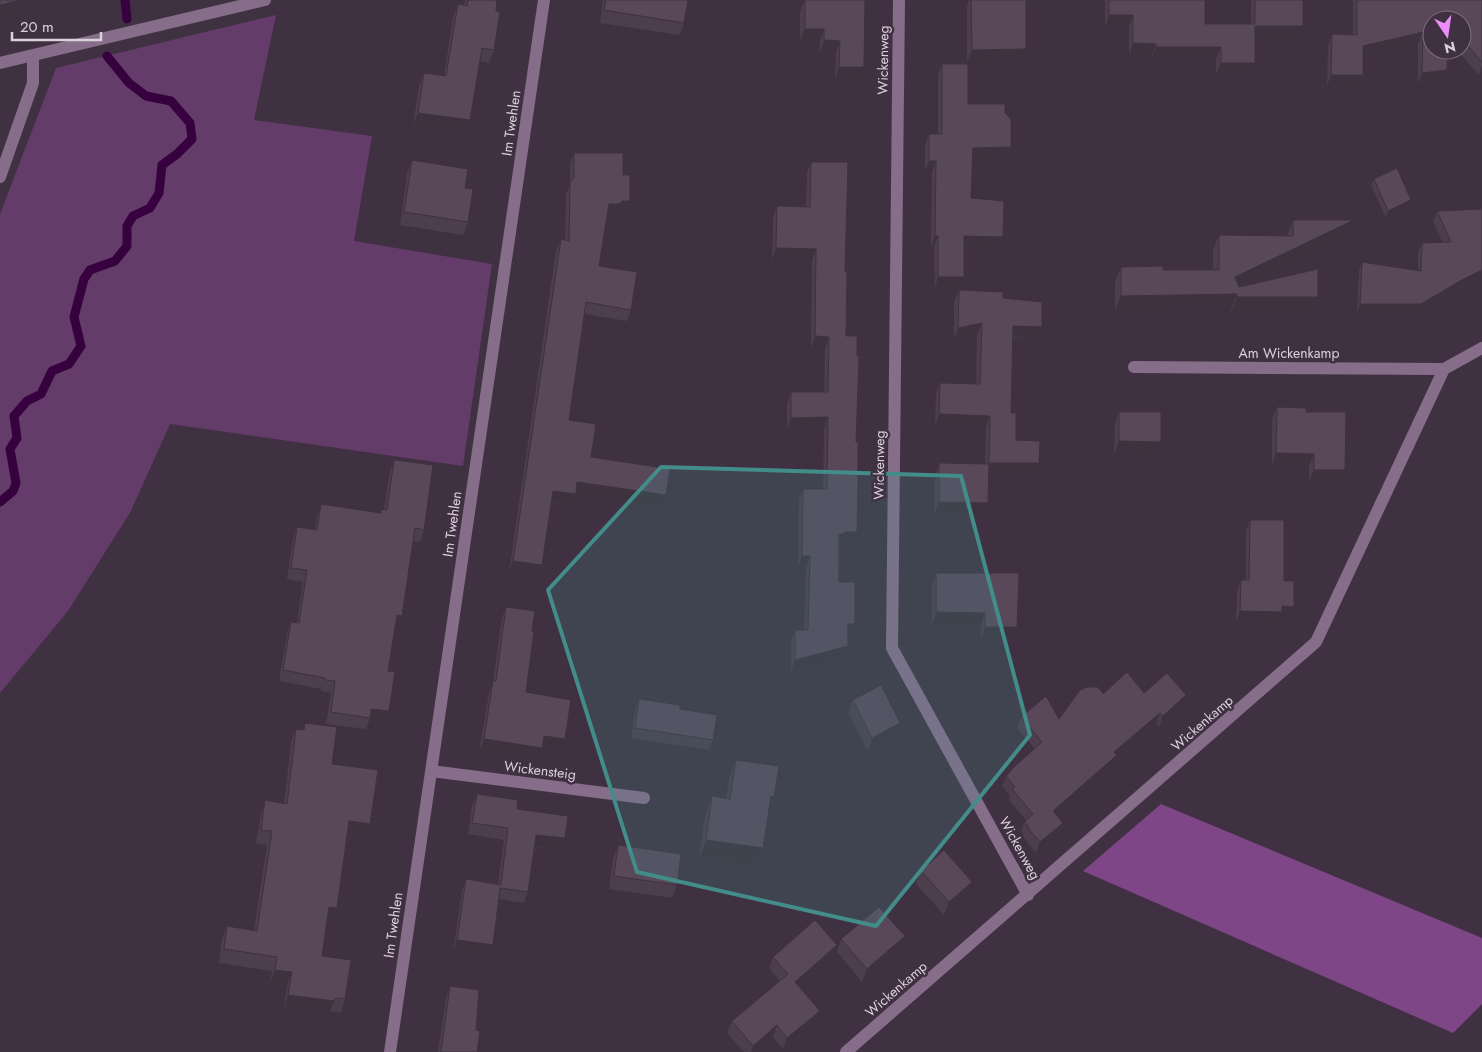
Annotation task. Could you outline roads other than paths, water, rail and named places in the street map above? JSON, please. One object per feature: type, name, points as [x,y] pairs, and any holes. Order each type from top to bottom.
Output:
[{"type":"street","points":[[0,63],[265,0]]},
{"type":"street","name":"Im Twehlen","points":[[390,1052],[544,0]]},
{"type":"street","name":"Wickenweg","points":[[899,0],[892,648],[1028,895]]},
{"type":"street","points":[[0,177],[33,83],[33,55]]},
{"type":"street","points":[[1444,369],[1482,348]]},
{"type":"street","name":"Am Wickenkamp","points":[[1134,367],[1444,369]]},
{"type":"street","name":"Wickenkamp","points":[[846,1052],[1316,642],[1444,369]]},
{"type":"street","name":"Wickensteig","points":[[432,771],[644,798]]},
{"type":"waterway","points":[[125,0],[127,19]]},
{"type":"waterway","points":[[0,502],[13,491],[16,483],[10,449],[17,438],[14,416],[27,401],[41,394],[52,371],[69,364],[81,346],[74,317],[84,279],[90,270],[115,261],[127,246],[127,226],[133,216],[150,208],[159,193],[162,165],[177,154],[192,139],[190,123],[171,101],[146,96],[129,83],[107,56]]}]
